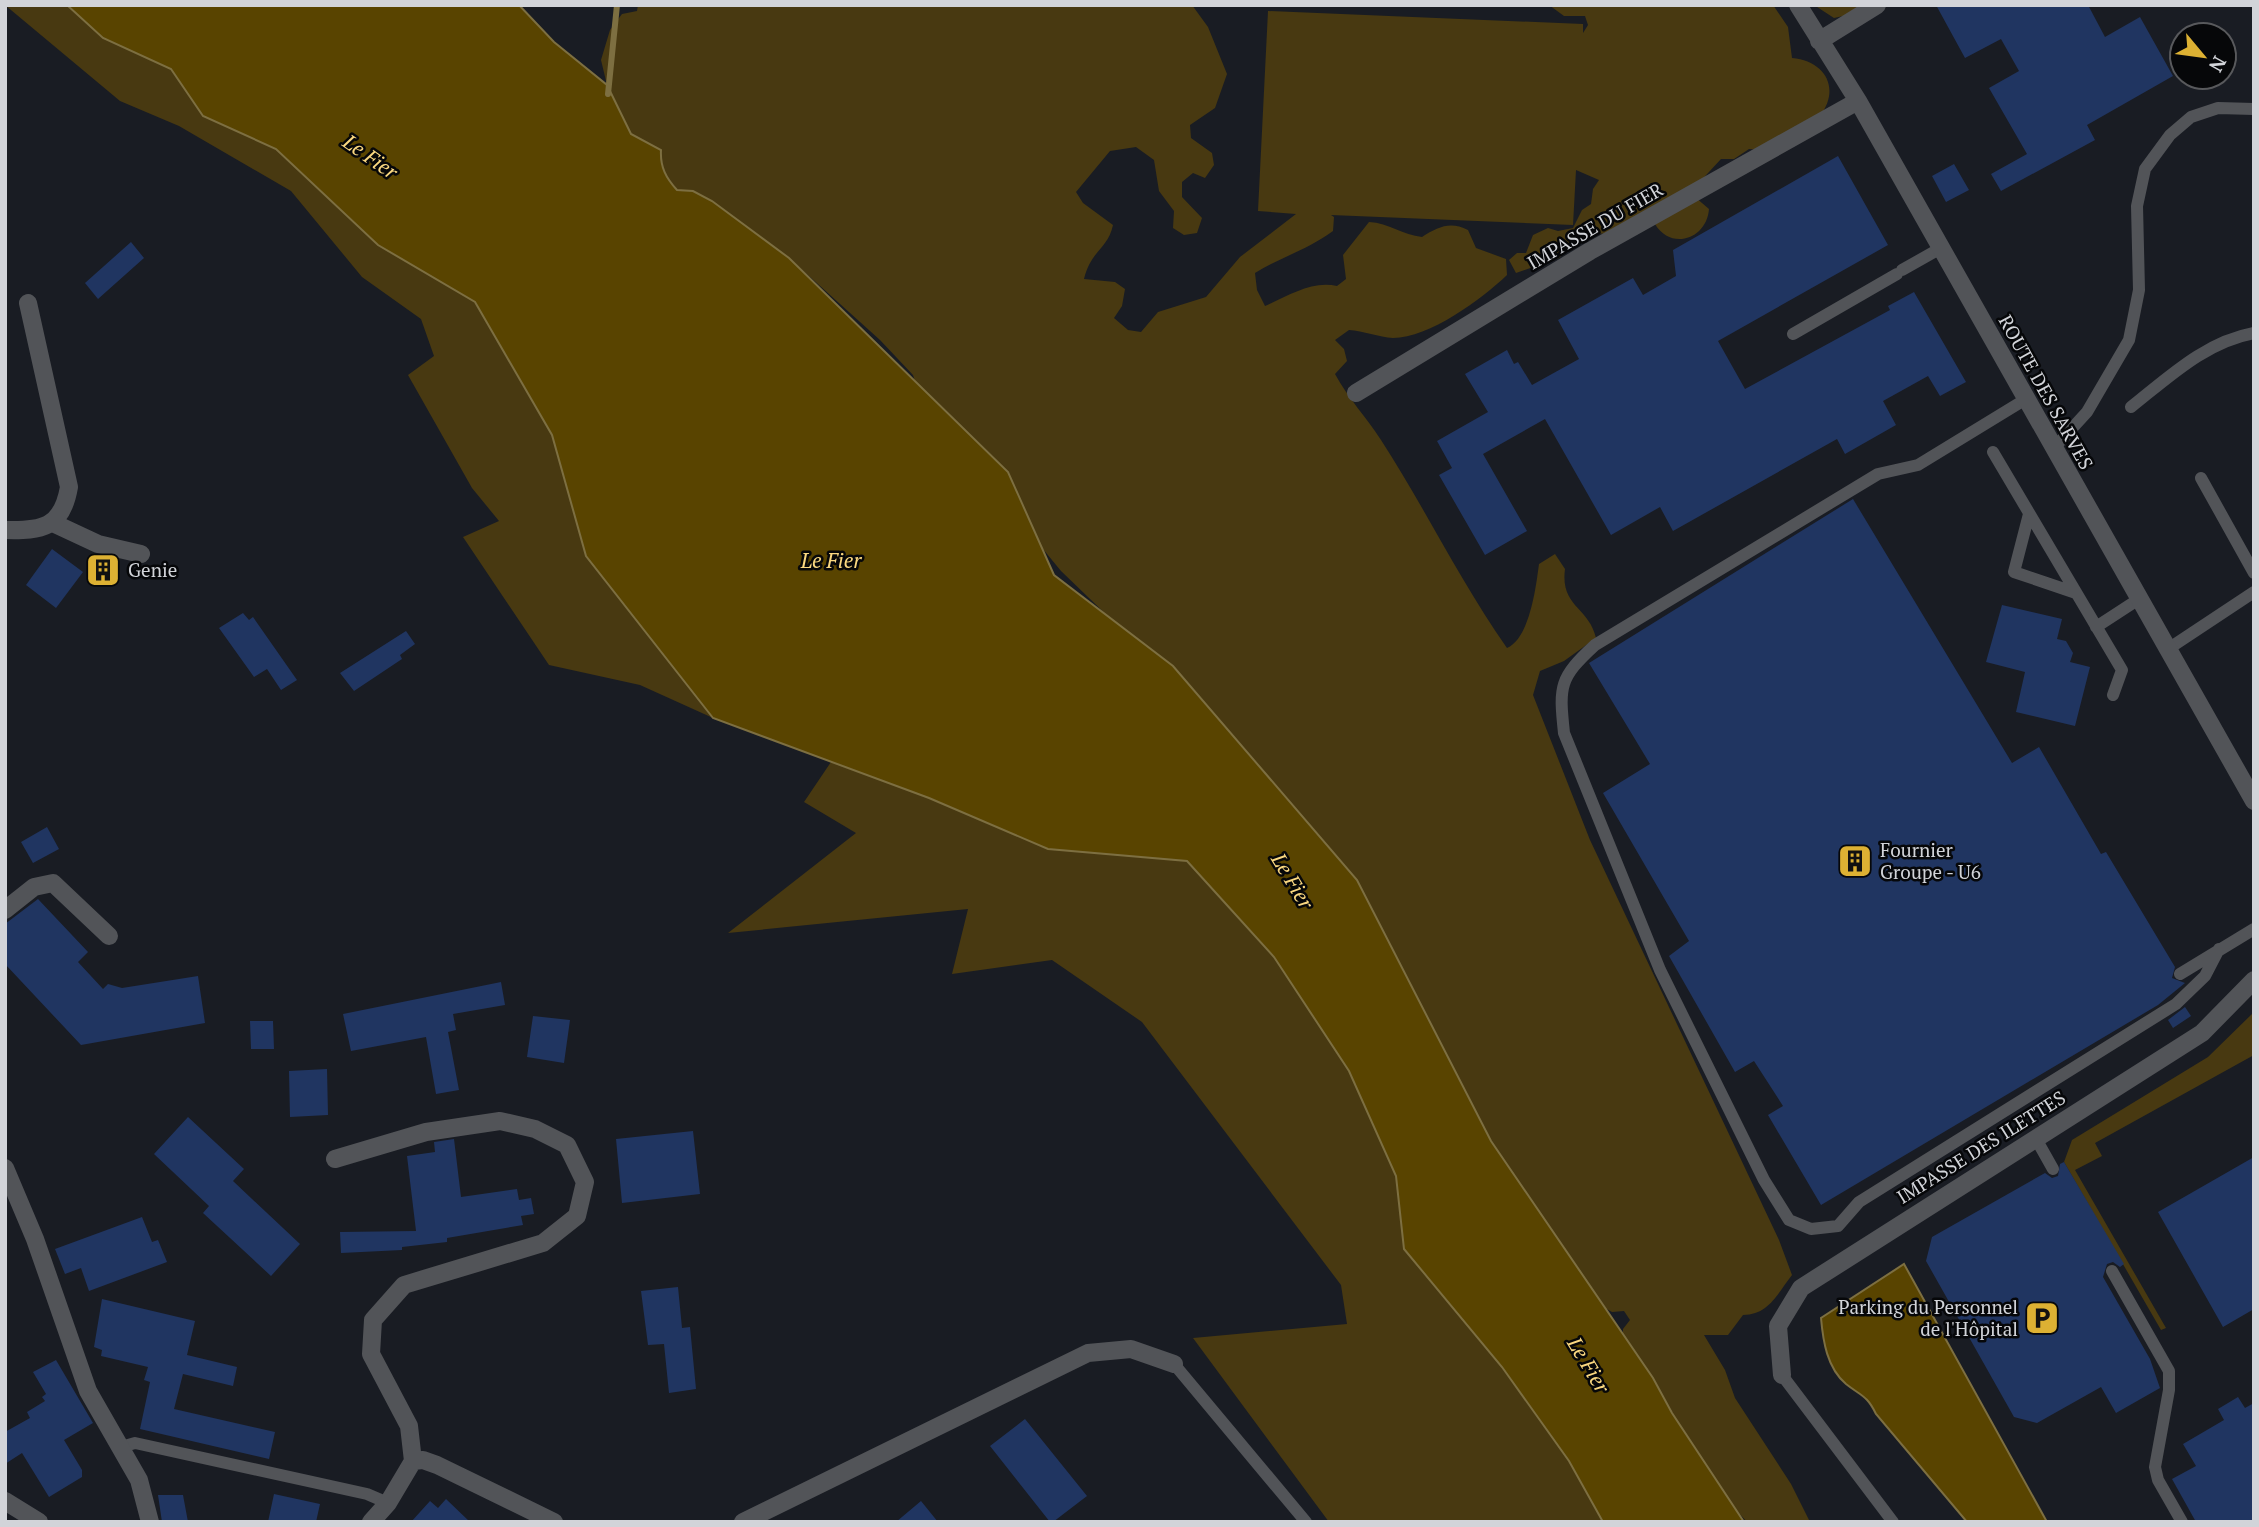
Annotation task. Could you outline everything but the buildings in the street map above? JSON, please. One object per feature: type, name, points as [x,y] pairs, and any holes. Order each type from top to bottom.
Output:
[{"type":"street","name":"ROUTE DES SARVES","points":[[1798,5],[1858,101],[2254,801]]},
{"type":"street","points":[[1819,41],[1877,5]]},
{"type":"street","name":"IMPASSE DU FIER","points":[[1356,393],[1590,251],[1858,101]]},
{"type":"street","points":[[5,530],[34,530],[53,523],[66,504],[69,487],[28,303]]},
{"type":"street","points":[[53,523],[98,544],[141,554]]},
{"type":"street","points":[[5,910],[34,887],[52,883],[109,936]]},
{"type":"street","name":"IMPASSE DES ILETTES","points":[[1782,1375],[1778,1326],[1801,1287],[2202,1033],[2254,980]]},
{"type":"street","points":[[335,1159],[426,1132],[500,1121],[534,1129],[567,1145],[585,1182],[577,1216],[543,1243],[404,1285],[373,1320],[371,1354],[409,1426],[413,1461],[388,1503],[372,1521]]},
{"type":"street","points":[[5,1167],[35,1239],[88,1391],[142,1489],[150,1522]]},
{"type":"street","points":[[743,1522],[1088,1353],[1131,1349],[1174,1364]]},
{"type":"street","points":[[413,1461],[423,1460],[437,1465],[554,1522]]},
{"type":"street","points":[[5,1501],[38,1522]]},
{"type":"lane","points":[[2053,448],[2087,412],[2129,340],[2139,290],[2137,206],[2145,169],[2170,135],[2191,117],[2218,107],[2254,109]]},
{"type":"lane","points":[[1793,334],[1941,248]]},
{"type":"lane","points":[[2131,407],[2184,365],[2228,338],[2254,333]]},
{"type":"lane","points":[[2026,399],[1918,465],[1878,474],[1595,645],[1569,669],[1560,698],[1564,733],[1660,970],[1764,1180],[1789,1220],[1811,1230],[1838,1226],[1859,1202],[2176,1004],[2205,976],[2219,949]]},
{"type":"lane","points":[[1993,452],[2122,670],[2113,695]]},
{"type":"lane","points":[[2201,478],[2254,573]]},
{"type":"lane","points":[[2029,514],[2014,572],[2076,593]]},
{"type":"lane","points":[[2168,649],[2254,592]]},
{"type":"lane","points":[[2096,627],[2139,599]]},
{"type":"lane","points":[[2180,974],[2254,929]]},
{"type":"lane","points":[[2035,1138],[2053,1168]]},
{"type":"lane","points":[[2112,1271],[2169,1371],[2169,1390],[2155,1467],[2158,1480],[2182,1522]]},
{"type":"lane","points":[[1174,1364],[1306,1522]]},
{"type":"lane","points":[[1782,1375],[1893,1522]]},
{"type":"lane","points":[[121,1447],[135,1443],[367,1494],[388,1503]]},
{"type":"shaded area","points":[[5,5],[67,5],[103,38],[171,69],[203,116],[276,149],[378,245],[475,302],[552,435],[586,556],[713,718],[640,685],[549,665],[463,537],[499,521],[472,488],[408,375],[434,356],[421,319],[362,277],[291,191],[179,126],[120,101]]},
{"type":"shaded area","points":[[638,5],[1192,5],[1208,27],[1227,74],[1215,108],[1190,125],[1191,138],[1212,153],[1214,165],[1205,178],[1193,173],[1182,182],[1182,197],[1202,218],[1197,233],[1184,235],[1173,228],[1174,211],[1159,191],[1154,160],[1136,147],[1110,151],[1076,192],[1083,203],[1113,225],[1084,279],[1115,282],[1125,289],[1122,306],[1114,318],[1128,330],[1141,332],[1158,312],[1206,297],[1240,257],[1296,214],[1258,211],[1268,11],[1583,24],[1583,33],[1588,25],[1585,16],[1564,16],[1549,5],[1773,5],[1788,27],[1792,58],[1813,64],[1826,78],[1829,96],[1826,106],[1820,116],[1764,150],[1749,149],[1734,159],[1721,159],[1696,186],[1695,197],[1709,209],[1702,228],[1695,234],[1679,239],[1670,237],[1655,224],[1605,234],[1590,232],[1575,240],[1559,258],[1516,273],[1509,260],[1517,253],[1526,253],[1533,235],[1548,228],[1558,231],[1573,228],[1582,210],[1591,204],[1593,189],[1599,180],[1576,170],[1573,225],[1331,215],[1334,217],[1333,231],[1255,273],[1257,290],[1265,306],[1309,287],[1337,286],[1346,279],[1343,255],[1369,222],[1422,237],[1444,226],[1462,227],[1468,230],[1476,248],[1506,259],[1507,275],[1484,295],[1454,316],[1422,332],[1393,338],[1349,330],[1335,340],[1344,349],[1347,361],[1335,374],[1381,440],[1507,648],[1515,642],[1526,623],[1534,598],[1539,564],[1555,554],[1565,569],[1565,582],[1571,599],[1592,628],[1596,638],[1564,661],[1540,671],[1533,695],[1590,840],[1779,1240],[1792,1275],[1772,1302],[1760,1311],[1743,1315],[1728,1335],[1704,1335],[1725,1370],[1735,1398],[1791,1484],[1810,1522],[1747,1522],[1725,1498],[1623,1347],[1623,1329],[1630,1320],[1624,1311],[1612,1312],[1598,1304],[1116,624],[1061,571],[922,402],[913,375],[880,340],[789,258],[712,201],[693,191],[677,190],[664,172],[661,150],[631,134],[607,85],[601,60],[610,30],[622,14],[637,11]]},
{"type":"shaded area","points":[[1814,5],[1865,5],[1857,13],[1834,18]]},
{"type":"shaded area","points":[[831,762],[929,798],[1048,849],[1187,861],[1274,957],[1349,1071],[1396,1177],[1404,1249],[1502,1367],[1569,1461],[1603,1522],[1329,1522],[1193,1338],[1347,1324],[1341,1285],[1142,1022],[1052,960],[952,974],[968,909],[728,933],[856,833],[804,802]]},
{"type":"shaded area","points":[[2254,1012],[2254,1055],[2095,1143],[2102,1156],[2075,1170],[2166,1328],[2161,1330],[2064,1162],[2072,1140],[2208,1057]]},
{"type":"water","name":"Le Fier","points":[[67,5],[519,5],[554,42],[607,85],[631,134],[661,150],[664,172],[677,190],[693,191],[712,201],[789,258],[1008,472],[1054,575],[1173,666],[1357,880],[1491,1141],[1653,1378],[1672,1413],[1744,1522],[1603,1522],[1569,1461],[1502,1367],[1404,1249],[1396,1176],[1349,1071],[1274,957],[1187,861],[1048,849],[929,798],[713,718],[586,556],[552,435],[475,302],[378,245],[276,149],[203,116],[171,69],[103,38]]},
{"type":"water","points":[[1904,1264],[2047,1522],[1967,1522],[1876,1414],[1867,1399],[1846,1384],[1834,1370],[1825,1345],[1821,1318]]},
{"type":"waterway","points":[[608,94],[617,5]]},
{"type":"place","name":"Genie","points":[[103,570]]},
{"type":"place","name":"Fournier Groupe - U6","points":[[1855,861]]},
{"type":"place","name":"Parking du Personnel de l'Hôpital","points":[[2042,1318]]}]
